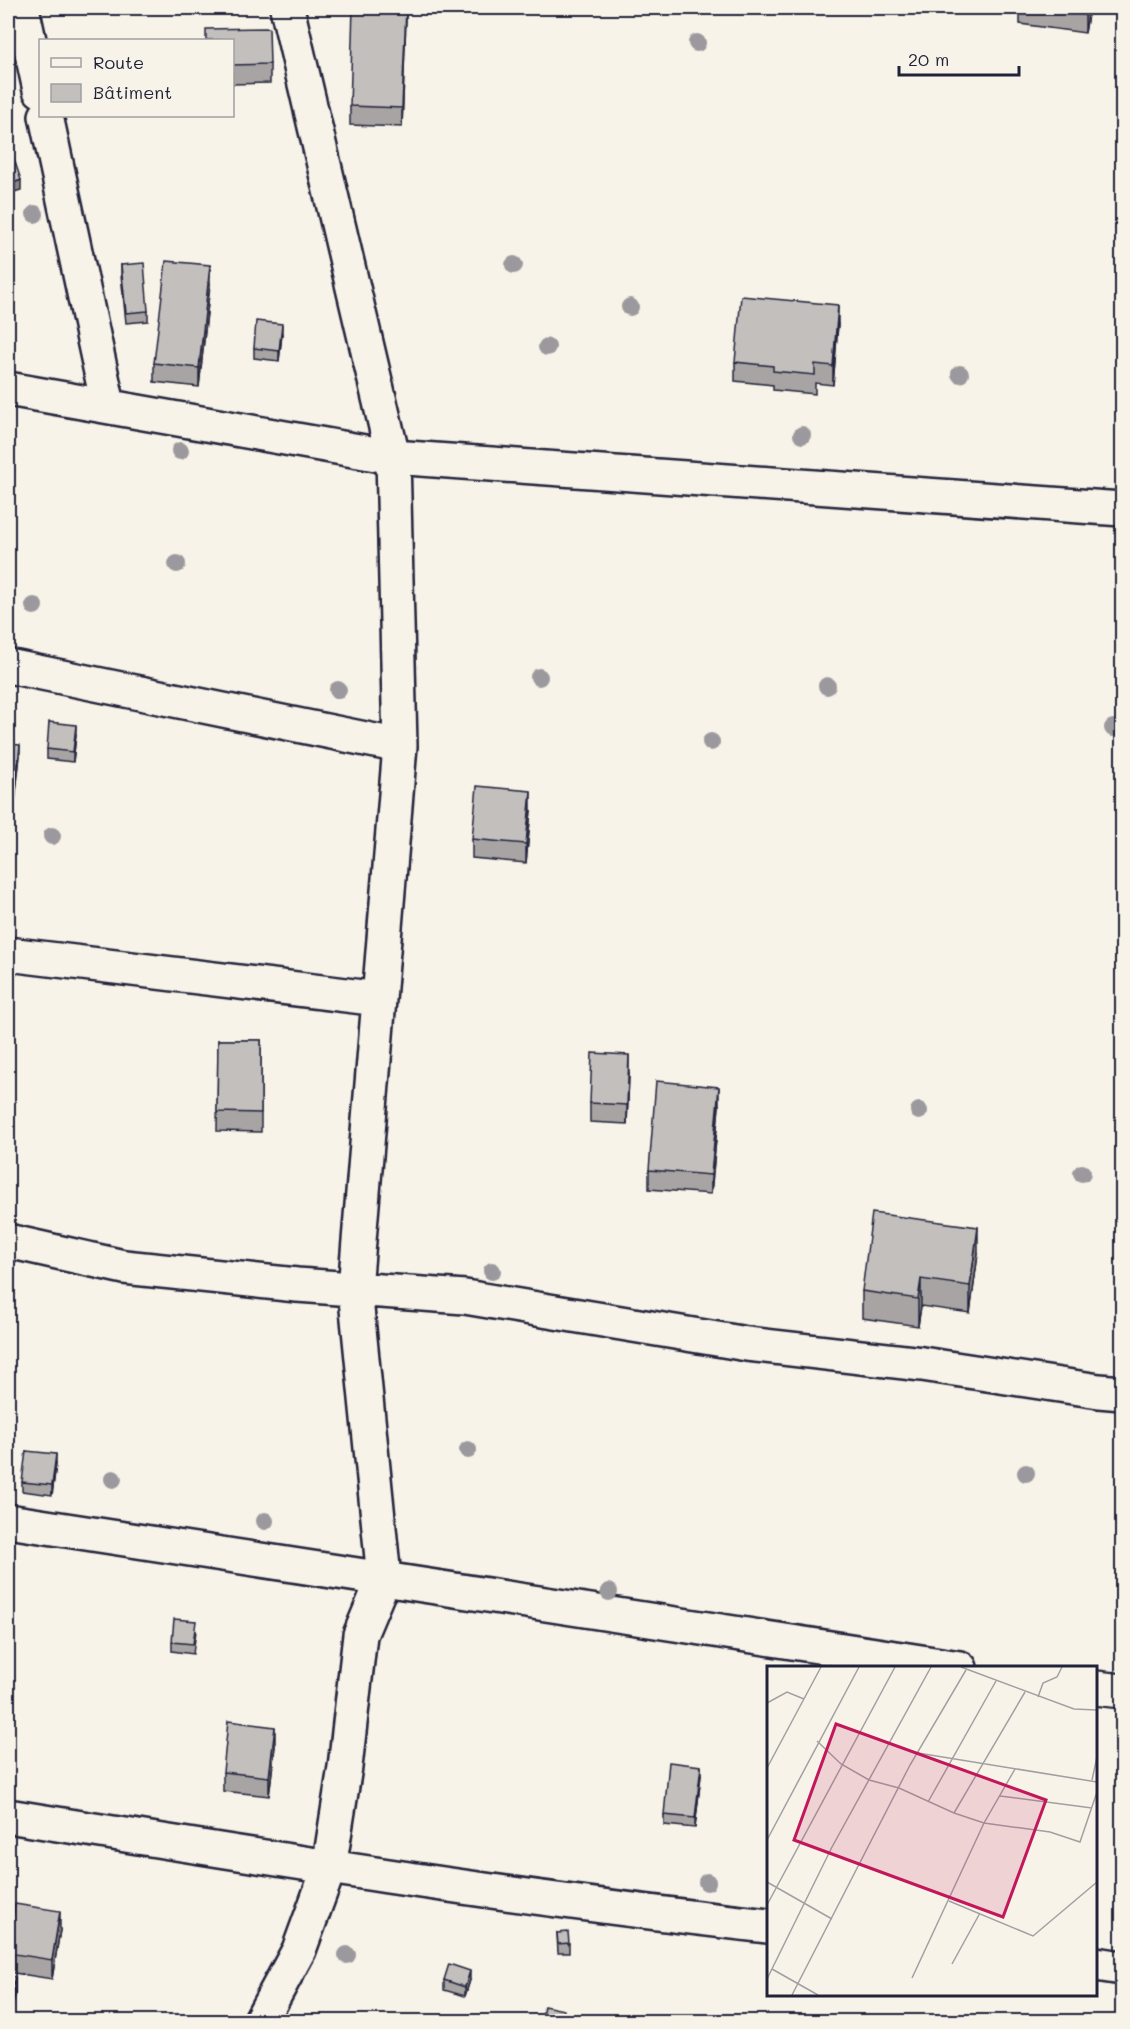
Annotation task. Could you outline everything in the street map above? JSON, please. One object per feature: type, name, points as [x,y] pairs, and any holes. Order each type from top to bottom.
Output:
[{"type":"street","points":[[22,8],[39,85]]},
{"type":"street","points":[[260,2022],[299,1950],[329,1868],[345,1767],[360,1635],[384,1578],[355,1289],[400,746],[393,457],[287,8]]},
{"type":"street","points":[[46,117],[108,405]]},
{"type":"street","points":[[8,389],[393,457],[1122,509]]},
{"type":"street","points":[[8,666],[400,746]]},
{"type":"street","points":[[8,954],[380,999]]},
{"type":"street","points":[[8,1241],[124,1267],[297,1286],[465,1297],[747,1344],[922,1364],[1122,1393]]},
{"type":"street","points":[[8,1521],[947,1666]]},
{"type":"street","points":[[1097,1688],[1122,1691]]},
{"type":"street","points":[[8,1816],[329,1868],[767,1926]]},
{"type":"street","points":[[1097,1964],[1122,1968]]},
{"type":"building","points":[[353,8],[406,8],[402,108],[350,106]]},
{"type":"building","points":[[1037,8],[1086,8],[1085,15]]},
{"type":"building","points":[[269,28],[270,64],[234,65],[234,39],[206,39],[206,29]]},
{"type":"building","points":[[8,141],[21,180],[8,185]]},
{"type":"building","points":[[166,261],[210,265],[199,368],[154,363]]},
{"type":"building","points":[[144,263],[148,311],[126,313],[121,265]]},
{"type":"building","points":[[741,296],[838,305],[833,366],[815,364],[815,375],[773,371],[773,366],[735,362]]},
{"type":"building","points":[[256,321],[282,324],[279,351],[254,348]]},
{"type":"building","points":[[49,722],[76,725],[73,752],[47,749]]},
{"type":"building","points":[[8,744],[20,745],[13,810],[8,810]]},
{"type":"building","points":[[477,786],[531,791],[526,844],[472,839]]},
{"type":"building","points":[[218,1040],[261,1040],[261,1113],[217,1112]]},
{"type":"building","points":[[592,1053],[629,1055],[627,1105],[590,1103]]},
{"type":"building","points":[[656,1081],[719,1087],[711,1175],[649,1170]]},
{"type":"building","points":[[872,1213],[978,1227],[970,1286],[921,1279],[918,1299],[862,1291]]},
{"type":"building","points":[[26,1451],[56,1454],[52,1485],[22,1482]]},
{"type":"building","points":[[174,1619],[196,1621],[193,1644],[172,1642]]},
{"type":"building","points":[[228,1721],[275,1727],[269,1777],[223,1772]]},
{"type":"building","points":[[669,1762],[701,1766],[695,1818],[664,1815]]},
{"type":"building","points":[[15,1904],[60,1911],[52,1960],[8,1953]]},
{"type":"building","points":[[568,1932],[569,1943],[558,1944],[557,1933]]},
{"type":"building","points":[[449,1964],[470,1971],[465,1987],[444,1980]]},
{"type":"building","points":[[8,1975],[15,1977],[8,2004]]},
{"type":"building","points":[[544,2006],[564,2010],[562,2022],[541,2022]]}]
